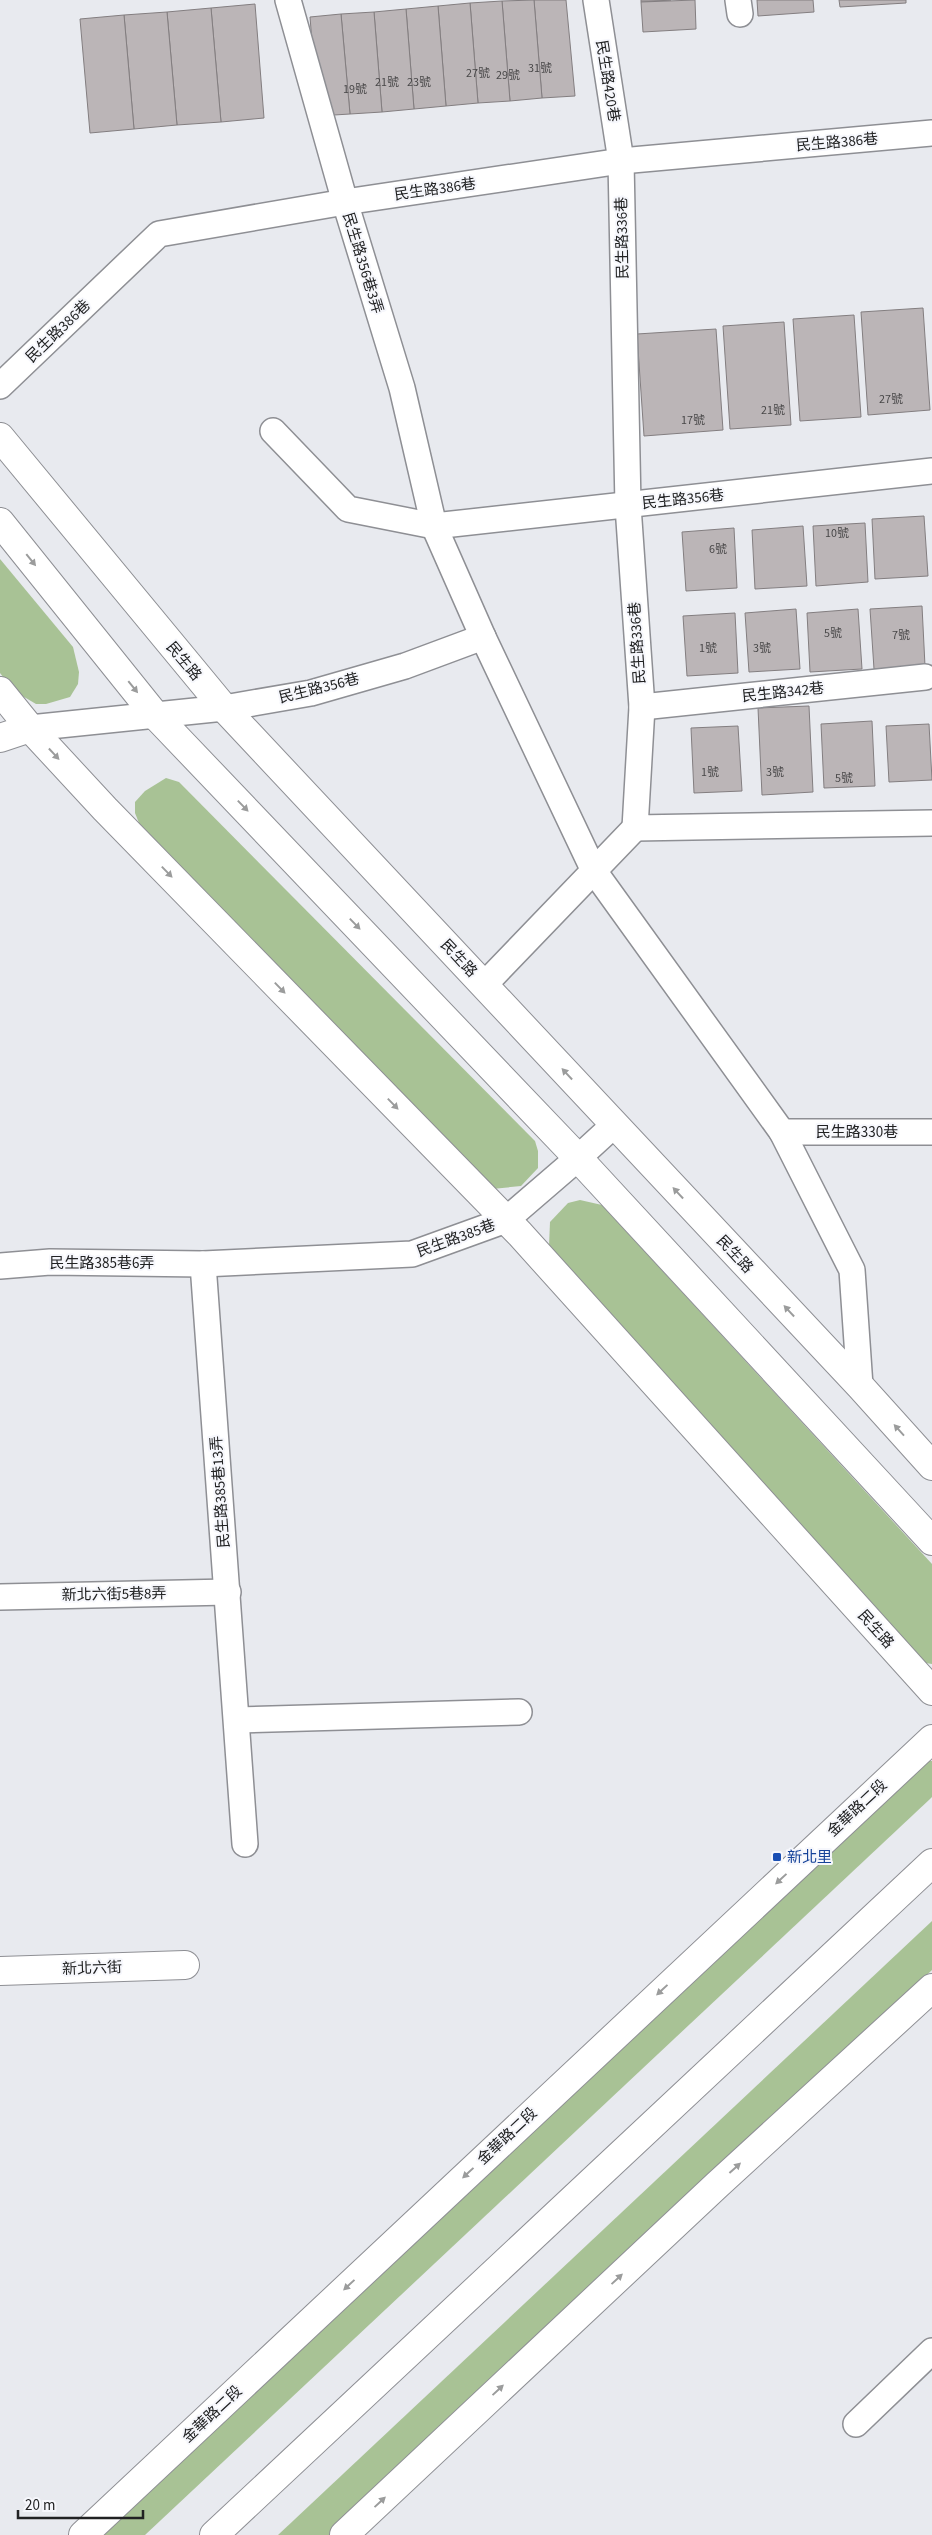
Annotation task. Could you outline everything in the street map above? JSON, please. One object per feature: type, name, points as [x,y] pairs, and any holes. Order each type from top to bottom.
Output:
[{"type":"street","name":"民生路","points":[[0,437],[224,708],[860,1386],[932,1466]]},
{"type":"street","points":[[0,522],[155,715],[578,1158],[932,1541]]},
{"type":"street","name":"民生路","points":[[0,691],[30,728],[506,1220],[932,1691]]},
{"type":"street","points":[[0,738],[30,728]]},
{"type":"street","name":"金華路二段","points":[[83,2535],[932,1739]]},
{"type":"street","points":[[214,2535],[932,1863]]},
{"type":"street","name":"新北六街","points":[[0,1970],[185,1965]]},
{"type":"street","points":[[344,2535],[710,2192],[932,1988]]},
{"type":"lane","name":"民生路356巷3弄","points":[[288,0],[345,202],[402,388],[434,526]]},
{"type":"lane","name":"民生路420巷","points":[[596,0],[620,161]]},
{"type":"lane","name":"民生路386巷","points":[[0,386],[159,234],[345,202],[620,161],[932,133]]},
{"type":"lane","name":"民生路336巷","points":[[620,161],[628,506],[642,707],[635,828]]},
{"type":"lane","name":"民生路356巷","points":[[273,431],[348,509],[434,526],[932,472]]},
{"type":"lane","points":[[434,526],[483,637],[594,871],[782,1132],[852,1270],[860,1386]]},
{"type":"lane","name":"民生路356巷","points":[[30,728],[224,708],[312,693],[404,666],[483,637]]},
{"type":"lane","name":"民生路342巷","points":[[642,707],[925,677]]},
{"type":"lane","points":[[484,985],[635,828],[932,823]]},
{"type":"lane","name":"民生路385巷","points":[[203,1264],[412,1254],[506,1220],[614,1124]]},
{"type":"lane","name":"民生路330巷","points":[[782,1132],[932,1132]]},
{"type":"lane","name":"民生路385巷6弄","points":[[0,1266],[50,1262],[203,1264]]},
{"type":"lane","name":"民生路385巷13弄","points":[[203,1264],[245,1844]]},
{"type":"lane","name":"新北六街5巷8弄","points":[[0,1597],[228,1592]]},
{"type":"lane","points":[[237,1720],[519,1712]]},
{"type":"lane","points":[[856,2424],[932,2351]]},
{"type":"green space","points":[[0,559],[73,647],[79,672],[78,684],[70,697],[46,704],[36,704],[14,691],[0,673]]},
{"type":"green space","points":[[166,778],[179,782],[535,1141],[538,1151],[538,1168],[521,1186],[492,1189],[482,1185],[139,823],[135,813],[135,802],[145,791]]},
{"type":"green space","points":[[580,1200],[602,1205],[932,1564],[932,1664],[919,1662],[549,1246],[550,1222],[568,1203]]},
{"type":"green space","points":[[928,1761],[932,1761],[932,1797],[930,1799],[145,2535],[95,2535]]},
{"type":"green space","points":[[932,1921],[932,1970],[329,2535],[278,2535]]},
{"type":"building","points":[[534,0],[566,0],[575,96],[542,98]]},
{"type":"building","points":[[534,0],[542,98],[510,101],[502,1]]},
{"type":"building","points":[[641,0],[671,0],[641,2]]},
{"type":"building","points":[[695,0],[696,29],[643,32],[641,2]]},
{"type":"building","points":[[757,0],[813,0],[814,12],[758,16]]},
{"type":"building","points":[[839,0],[906,0],[906,3],[840,7]]},
{"type":"building","points":[[502,1],[510,101],[478,103],[470,3]]},
{"type":"building","points":[[470,3],[478,103],[446,106],[438,6]]},
{"type":"building","points":[[255,4],[264,118],[221,122],[211,8]]},
{"type":"building","points":[[438,6],[446,106],[414,109],[406,9]]},
{"type":"building","points":[[211,8],[221,122],[177,125],[167,12]]},
{"type":"building","points":[[406,9],[414,109],[382,112],[374,12]]},
{"type":"building","points":[[167,12],[177,125],[134,129],[124,15]]},
{"type":"building","points":[[374,12],[382,112],[350,114],[341,14]]},
{"type":"building","points":[[341,14],[350,114],[318,116],[310,17]]},
{"type":"building","points":[[124,15],[134,129],[90,133],[80,19]]},
{"type":"building","points":[[923,308],[930,410],[868,415],[861,312]]},
{"type":"building","points":[[854,315],[861,417],[800,421],[793,319]]},
{"type":"building","points":[[784,322],[791,425],[730,429],[723,326]]},
{"type":"building","points":[[716,329],[723,430],[644,436],[637,334]]},
{"type":"building","points":[[924,516],[928,576],[875,579],[872,519]]},
{"type":"building","points":[[865,523],[868,582],[816,586],[813,526]]},
{"type":"building","points":[[803,526],[807,586],[755,589],[752,530]]},
{"type":"building","points":[[734,528],[737,588],[686,591],[682,532]]},
{"type":"building","points":[[922,606],[925,666],[874,669],[870,609]]},
{"type":"building","points":[[796,609],[800,669],[749,672],[745,613]]},
{"type":"building","points":[[858,609],[862,669],[810,672],[807,613]]},
{"type":"building","points":[[735,613],[738,673],[687,676],[683,616]]},
{"type":"building","points":[[809,706],[813,792],[762,795],[758,708]]},
{"type":"building","points":[[872,721],[875,786],[824,788],[821,724]]},
{"type":"building","points":[[929,724],[932,780],[889,782],[886,726]]},
{"type":"building","points":[[738,726],[742,791],[694,793],[691,728]]},
{"type":"place","name":"新北里","points":[[777,1857]]}]
